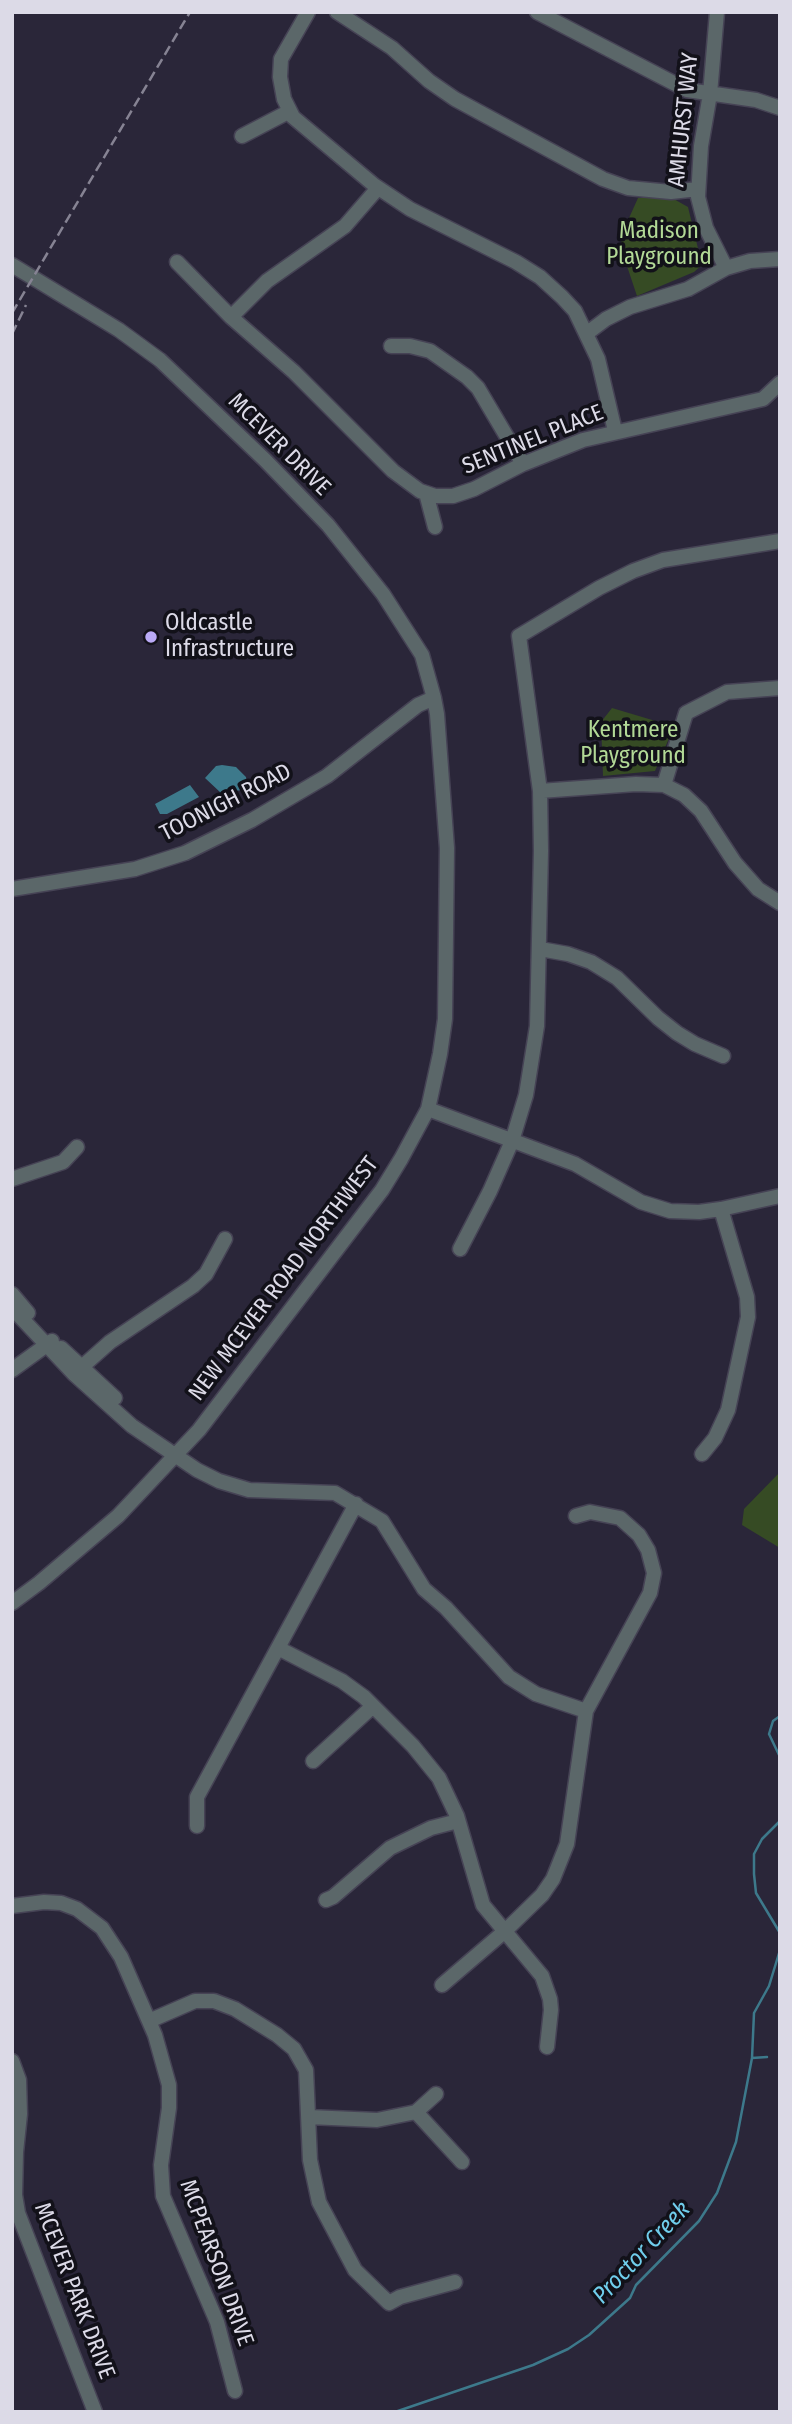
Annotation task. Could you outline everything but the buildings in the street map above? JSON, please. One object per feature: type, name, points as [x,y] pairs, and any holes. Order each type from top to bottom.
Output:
[{"type":"street","points":[[308,12],[281,59],[280,77],[284,99],[290,111],[307,131],[378,188],[410,209],[516,262],[540,277],[575,311],[598,359],[615,430]]},
{"type":"street","points":[[337,12],[392,48],[429,81],[455,99],[603,179],[628,188],[671,192],[698,189]]},
{"type":"street","points":[[537,12],[687,90],[756,100],[780,108]]},
{"type":"street","name":"AMHURST WAY","points":[[717,12],[698,189],[706,228],[726,268]]},
{"type":"street","points":[[242,136],[290,111]]},
{"type":"street","points":[[231,317],[267,281],[345,226],[378,188]]},
{"type":"street","points":[[586,334],[606,319],[630,307],[688,289],[726,268],[750,261],[780,259]]},
{"type":"street","points":[[177,262],[231,317],[294,372],[393,471],[426,493],[435,527]]},
{"type":"street","name":"MCEVER DRIVE","points":[[12,265],[119,330],[160,360],[265,460],[328,525],[395,611],[422,655],[434,698]]},
{"type":"street","points":[[391,346],[410,346],[430,351],[467,377],[478,388],[523,464]]},
{"type":"street","name":"SENTINEL PLACE","points":[[426,493],[453,496],[583,440],[615,430],[763,398],[780,383]]},
{"type":"street","points":[[460,1249],[491,1191],[512,1141],[526,1095],[533,1051],[540,949],[540,791],[519,636],[599,588],[643,567],[663,560],[780,541]]},
{"type":"street","points":[[664,785],[686,713],[727,692],[780,688]]},
{"type":"street","name":"TOONIGH ROAD","points":[[12,889],[135,869],[186,852],[252,820],[327,776],[418,705],[434,698]]},
{"type":"street","name":"NEW MCEVER ROAD NORTHWEST","points":[[12,1603],[117,1517],[199,1430],[382,1190],[428,1109],[445,1019],[447,848],[438,714],[434,698]]},
{"type":"street","points":[[540,791],[636,783],[664,785],[684,795],[701,811],[735,863],[758,889],[780,903]]},
{"type":"street","points":[[540,949],[591,962],[617,978],[677,1033],[723,1056]]},
{"type":"street","points":[[428,1109],[575,1164],[641,1202],[670,1210],[699,1212],[780,1196]]},
{"type":"street","points":[[12,1179],[62,1161],[77,1147]]},
{"type":"street","points":[[702,1454],[715,1438],[729,1410],[748,1317],[747,1297],[721,1209]]},
{"type":"street","points":[[78,1371],[110,1342],[193,1286],[206,1274],[225,1239]]},
{"type":"street","points":[[12,1294],[49,1342]]},
{"type":"street","points":[[12,1308],[132,1426],[197,1470],[219,1481],[249,1490],[335,1493],[382,1521],[424,1589],[446,1608],[509,1677],[536,1694],[586,1711]]},
{"type":"street","points":[[12,1370],[49,1342]]},
{"type":"street","points":[[197,1826],[197,1797],[356,1504]]},
{"type":"street","points":[[442,1985],[505,1931],[542,1895],[553,1879],[567,1844],[586,1711],[650,1593],[654,1573],[648,1550],[639,1535],[620,1518],[590,1512],[576,1516]]},
{"type":"street","points":[[278,1648],[342,1681],[373,1706],[414,1746],[439,1778],[458,1821],[484,1905],[542,1976],[551,2010],[547,2047]]},
{"type":"street","points":[[313,1761],[373,1706]]},
{"type":"street","points":[[326,1900],[390,1848],[431,1828],[458,1821]]},
{"type":"street","name":"MCPEARSON DRIVE","points":[[12,1906],[61,1903],[90,1917],[102,1928],[121,1957],[149,2021],[169,2085],[169,2108],[161,2165],[163,2196],[216,2322],[235,2391]]},
{"type":"street","points":[[149,2021],[195,2001],[214,2001],[234,2009],[277,2035],[294,2049],[306,2070],[310,2160],[319,2202],[355,2270],[389,2303],[400,2297],[455,2282]]},
{"type":"street","name":"MCEVER PARK DRIVE","points":[[12,2061],[19,2080],[20,2114],[15,2195],[18,2213],[95,2412]]},
{"type":"street","points":[[309,2117],[377,2120],[416,2112],[436,2094]]},
{"type":"street","points":[[416,2112],[462,2162]]},
{"type":"green space","name":"Madison Playground","points":[[638,198],[672,198],[688,207],[702,265],[694,272],[637,296],[619,251],[625,227]]},
{"type":"green space","name":"Kentmere Playground","points":[[612,708],[669,725],[670,736],[655,771],[603,776],[601,722]]},
{"type":"green space","points":[[780,1472],[780,1548],[742,1525],[744,1509]]},
{"type":"water","points":[[216,766],[236,767],[246,777],[247,784],[242,790],[221,793],[205,778]]},
{"type":"water","points":[[190,785],[199,797],[167,814],[160,814],[155,804]]},
{"type":"waterway","name":"Proctor Creek","points":[[780,1716],[773,1721],[769,1734],[780,1757]]},
{"type":"waterway","name":"Proctor Creek","points":[[780,1821],[762,1839],[754,1854],[756,1893],[780,1933]]},
{"type":"waterway","name":"Proctor Creek","points":[[395,2412],[533,2365],[568,2349],[589,2335],[630,2298],[636,2285],[699,2221],[717,2193],[736,2142],[752,2058],[754,2013],[769,1986],[780,1950]]},
{"type":"waterway","points":[[752,2058],[767,2057]]},
{"type":"railway","points":[[12,313],[190,12]]},
{"type":"railway","points":[[12,334],[26,305]]},
{"type":"place","name":"Oldcastle Infrastructure","points":[[151,637]]}]
